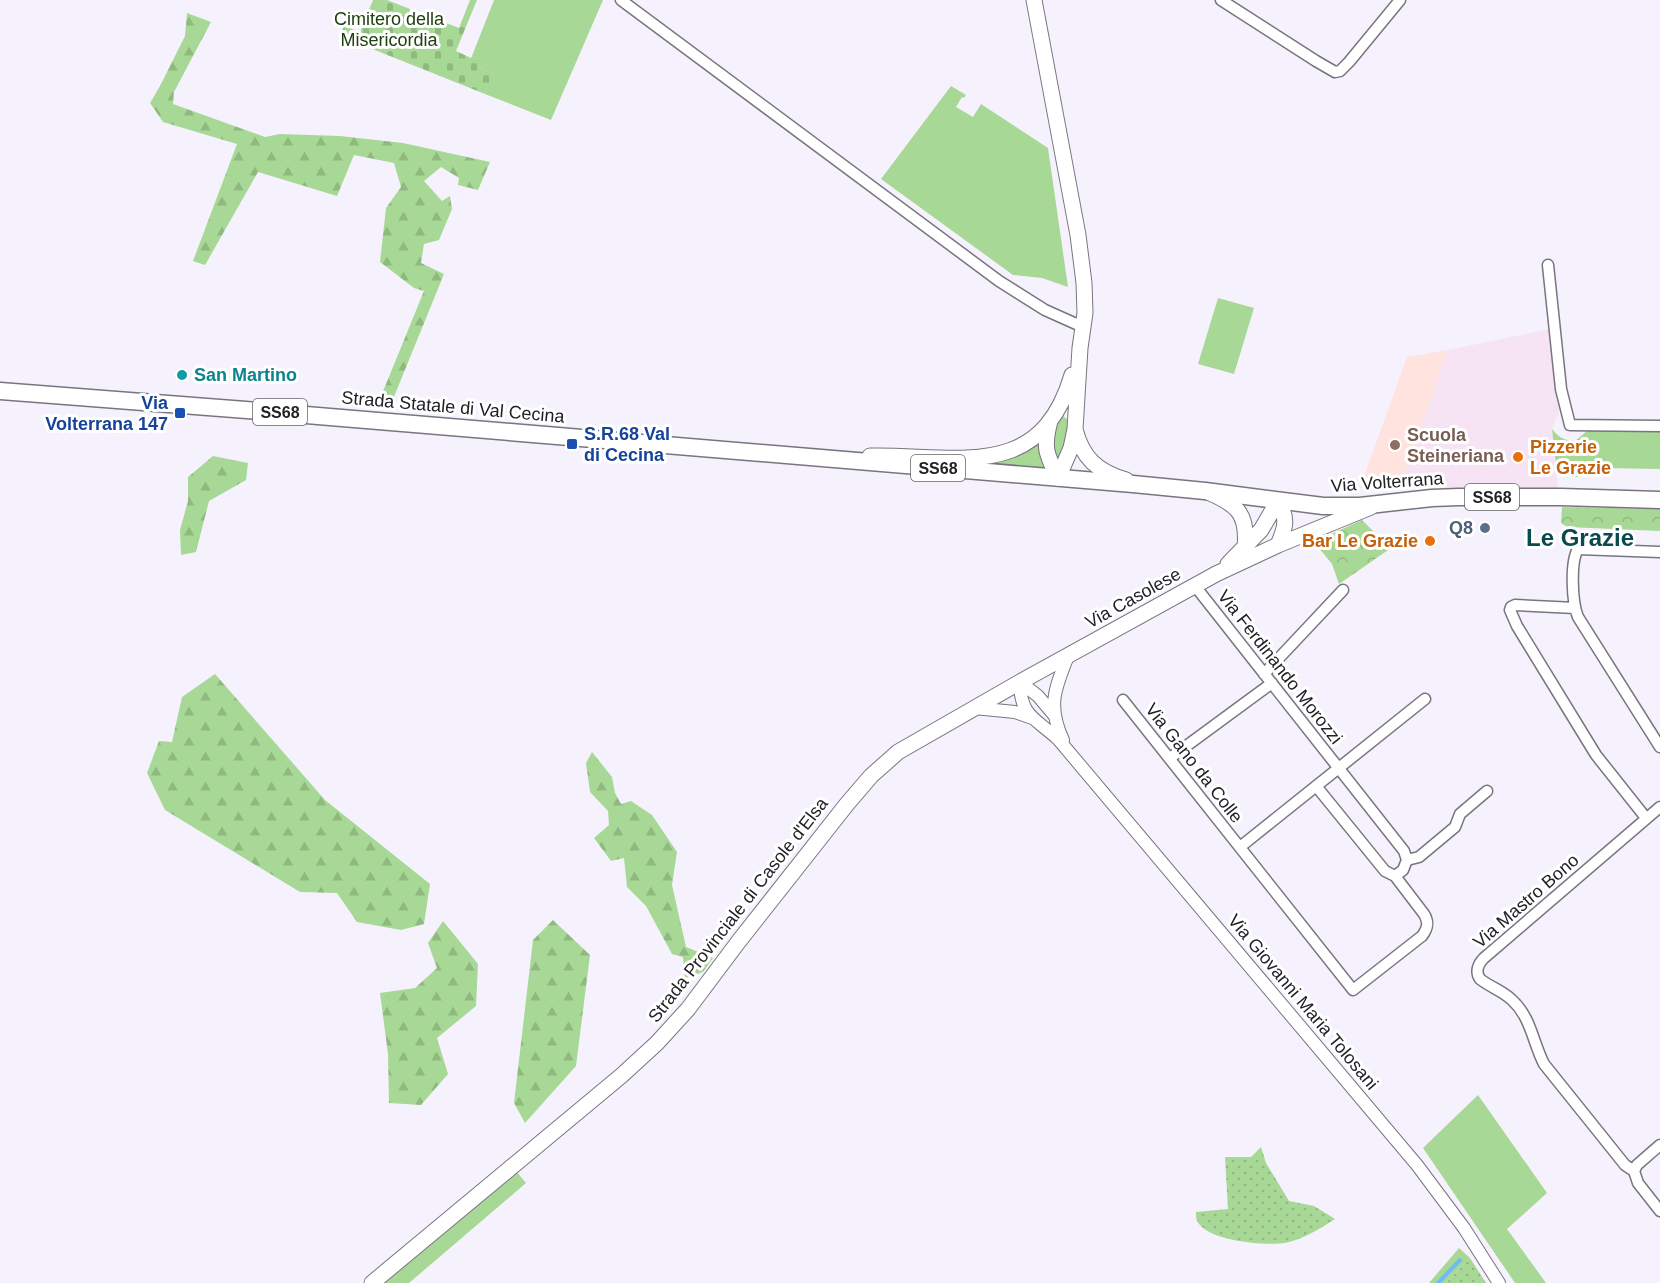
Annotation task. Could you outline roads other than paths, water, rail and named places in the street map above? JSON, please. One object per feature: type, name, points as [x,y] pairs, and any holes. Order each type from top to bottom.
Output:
[{"type":"main road","points":[[1034,0],[1079,244],[1085,295],[1075,429],[1071,448],[1058,477]]},
{"type":"main road","points":[[819,458],[886,455],[967,459],[1008,452],[1032,438],[1051,420],[1069,386],[1080,348]]},
{"type":"main road","name":"Strada Statale di Val Cecina","points":[[0,391],[1153,486]]},
{"type":"main road","points":[[1051,420],[1045,446],[1058,477]]},
{"type":"main road","points":[[1075,429],[1082,449],[1103,471],[1125,480],[1153,486]]},
{"type":"main road","name":"Via Volterrana","points":[[1153,486],[1323,506],[1460,497],[1660,500]]},
{"type":"main road","points":[[1205,491],[1229,502],[1240,512],[1246,528],[1245,547]]},
{"type":"main road","points":[[1278,501],[1284,511],[1285,520],[1284,531],[1278,545]]},
{"type":"main road","name":"Via Casolese","points":[[1215,574],[1236,558],[1261,530],[1278,501]]},
{"type":"main road","name":"Via Casolese","points":[[1068,656],[1215,574],[1376,504]]},
{"type":"main road","name":"Strada Provinciale di Casole d'Elsa","points":[[372,1283],[621,1076],[657,1043],[688,1009],[818,840],[871,776],[904,748],[1068,656]]},
{"type":"street","points":[[621,0],[999,281],[1045,310],[1083,327]]},
{"type":"street","points":[[1221,0],[1335,72],[1342,69],[1353,58],[1400,0]]},
{"type":"street","points":[[1548,265],[1561,389],[1570,425],[1660,426]]},
{"type":"street","points":[[1660,552],[1578,549],[1574,559],[1575,608],[1578,617],[1660,747]]},
{"type":"street","name":"Via Ferdinando Morozzi","points":[[1195,586],[1404,851],[1407,860]]},
{"type":"street","points":[[1264,674],[1343,590]]},
{"type":"street","points":[[1575,608],[1518,605],[1511,607],[1510,610],[1517,626],[1596,755],[1646,818]]},
{"type":"street","name":"Via Giovanni Maria Tolosani","points":[[1068,656],[1054,696],[1054,715],[1069,753]]},
{"type":"street","name":"Via Giovanni Maria Tolosani","points":[[1020,682],[1038,696],[1054,715]]},
{"type":"street","name":"Via Giovanni Maria Tolosani","points":[[1020,682],[1023,706],[1033,718],[1058,739],[1417,1165],[1464,1228],[1499,1283]]},
{"type":"street","points":[[1170,758],[1272,683]]},
{"type":"street","name":"Via Gano da Colle","points":[[1240,847],[1425,699]]},
{"type":"street","name":"Via Gano da Colle","points":[[1123,700],[1353,990],[1422,936],[1428,927],[1424,914],[1395,876]]},
{"type":"street","name":"Via Giovanni Maria Tolosani","points":[[974,708],[1016,712],[1033,718]]},
{"type":"street","points":[[1316,786],[1387,874],[1395,876],[1403,870],[1407,860],[1419,857],[1455,827],[1460,814],[1487,792]]},
{"type":"street","name":"Via Mastro Bono","points":[[1634,1171],[1625,1165],[1544,1064],[1528,1022],[1521,1011],[1509,998],[1480,979],[1478,971],[1479,964],[1484,958],[1660,807]]},
{"type":"street","points":[[1660,1145],[1636,1165],[1634,1171],[1638,1183],[1660,1211]]},
{"type":"waterway","points":[[1438,1283],[1460,1260]]},
{"type":"place","name":"San Martino","points":[[182,375]]},
{"type":"place","name":"Via Volterrana 147","points":[[180,413]]},
{"type":"place","name":"S.R.68 Val di Cecina","points":[[572,444]]},
{"type":"place","name":"Scuola Steineriana","points":[[1395,445]]},
{"type":"place","name":"Pizzerie Le Grazie","points":[[1518,457]]},
{"type":"place","name":"Q8","points":[[1485,528]]},
{"type":"place","name":"Bar Le Grazie","points":[[1430,541]]},
{"type":"district","name":"Le Grazie","points":[[1580,537]]},
{"type":"park label","name":"Cimitero della Misericordia","points":[[389,29]]}]
